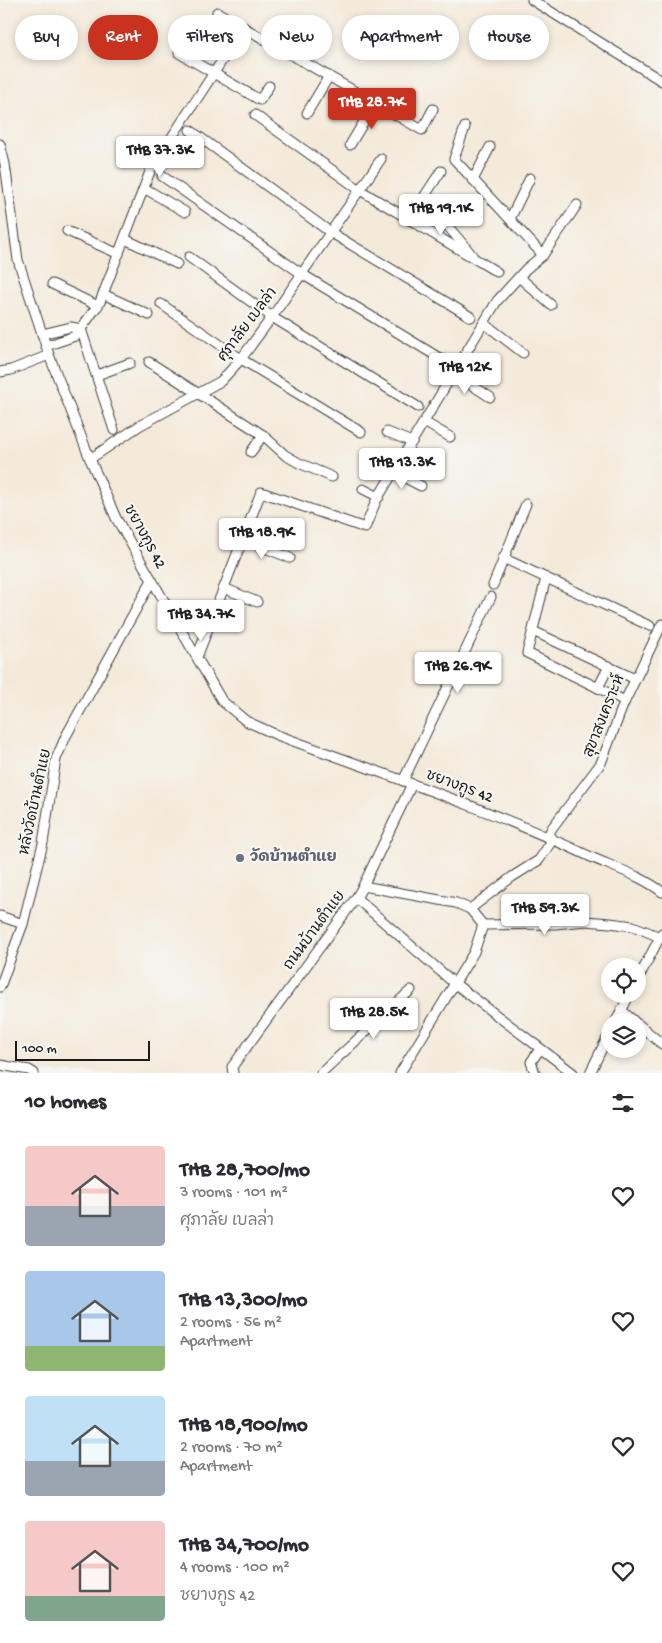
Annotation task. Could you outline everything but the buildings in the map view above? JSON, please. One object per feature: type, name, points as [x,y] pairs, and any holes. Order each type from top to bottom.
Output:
[{"type":"street","points":[[532,0],[662,81]]},
{"type":"street","points":[[217,12],[222,15]]},
{"type":"street","points":[[251,31],[422,130],[433,110]]},
{"type":"street","points":[[189,60],[260,100],[269,86]]},
{"type":"street","points":[[0,372],[11,370],[75,336],[98,306],[151,168],[222,60]]},
{"type":"street","points":[[306,113],[329,76]]},
{"type":"street","points":[[350,145],[374,103]]},
{"type":"street","points":[[255,115],[360,190],[497,272]]},
{"type":"street","points":[[466,127],[454,159],[543,255]]},
{"type":"street","points":[[190,130],[330,232],[471,317]]},
{"type":"street","name":"ชยางกูร 42","points":[[0,144],[18,260],[48,351],[90,459],[116,518],[222,701],[246,722],[551,838],[662,892]]},
{"type":"street","points":[[473,180],[490,147]]},
{"type":"street","name":"ศุภาลัย เบลล่า","points":[[90,459],[139,426],[221,381],[241,359],[272,317],[381,158]]},
{"type":"street","points":[[409,220],[441,171]]},
{"type":"street","points":[[162,176],[302,274],[446,362]]},
{"type":"street","points":[[510,219],[530,178]]},
{"type":"street","points":[[144,188],[185,212]]},
{"type":"street","points":[[424,198],[476,260]]},
{"type":"street","points":[[197,657],[261,492],[365,528],[379,497],[497,302],[519,277],[543,255],[576,205]]},
{"type":"street","points":[[67,231],[119,254]]},
{"type":"street","points":[[125,239],[177,264]]},
{"type":"street","points":[[189,257],[272,317],[418,407]]},
{"type":"street","points":[[519,277],[552,305]]},
{"type":"street","points":[[52,284],[98,306]]},
{"type":"street","points":[[103,294],[149,315]]},
{"type":"street","points":[[161,304],[241,359],[361,432]]},
{"type":"street","points":[[484,323],[523,353]]},
{"type":"street","points":[[42,334],[70,327],[81,329]]},
{"type":"street","points":[[81,329],[114,430]]},
{"type":"street","points":[[149,362],[263,435],[285,455],[298,463],[332,477]]},
{"type":"street","points":[[97,375],[130,363]]},
{"type":"street","points":[[453,374],[490,397]]},
{"type":"street","points":[[424,422],[450,437]]},
{"type":"street","points":[[387,432],[412,442]]},
{"type":"street","points":[[251,452],[263,435]]},
{"type":"street","points":[[394,472],[421,486]]},
{"type":"street","points":[[363,489],[379,497]]},
{"type":"street","points":[[492,585],[526,504]]},
{"type":"street","points":[[243,539],[290,558]]},
{"type":"street","points":[[503,558],[650,626]]},
{"type":"street","points":[[546,578],[527,653],[625,701]]},
{"type":"street","name":"หลังวัดบ้านตำแย","points":[[0,987],[24,924],[43,842],[56,759],[66,736],[152,580]]},
{"type":"street","points":[[224,588],[257,602]]},
{"type":"street","points":[[363,886],[491,596]]},
{"type":"street","name":"สุขาสงเคราะห์","points":[[551,838],[552,828],[598,768],[635,678],[662,624]]},
{"type":"street","points":[[533,631],[635,678]]},
{"type":"street","points":[[598,688],[609,666]]},
{"type":"street","points":[[483,925],[470,909],[512,877],[539,860],[551,838]]},
{"type":"street","name":"ถนนบ้านตำแย","points":[[233,1073],[232,1067],[363,886],[456,903],[470,909]]},
{"type":"street","points":[[356,898],[454,983],[573,1073]]},
{"type":"street","points":[[0,916],[24,924]]},
{"type":"street","points":[[483,925],[554,924],[586,921],[633,926],[661,934],[646,963]]},
{"type":"street","points":[[400,1073],[474,952],[483,925]]},
{"type":"street","points":[[321,1073],[411,990]]},
{"type":"street","points":[[620,1013],[625,1003]]},
{"type":"street","points":[[621,1010],[625,1013]]},
{"type":"street","points":[[646,1031],[662,1044]]},
{"type":"street","points":[[535,1073],[531,1062],[540,1049]]},
{"type":"street","points":[[590,1073],[601,1050]]},
{"type":"street","points":[[0,1065],[29,1070],[34,1073]]},
{"type":"place","name":"วัดบ้านตำแย","points":[[240,858]]}]
